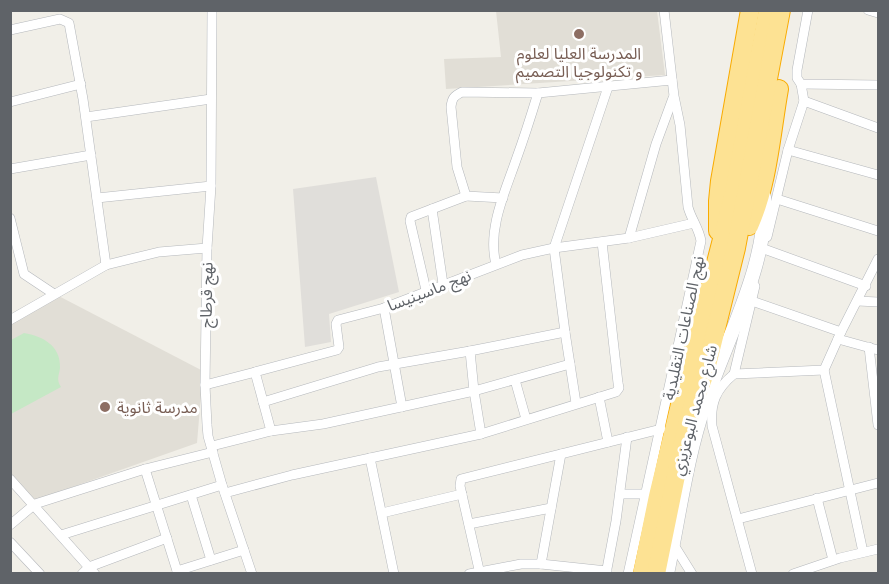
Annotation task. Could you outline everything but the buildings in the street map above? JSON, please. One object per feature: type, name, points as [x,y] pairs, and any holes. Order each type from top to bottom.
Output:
[{"type":"highway","name":"شارع محمد البوعزيزي","points":[[718,258],[720,181],[750,10]]},
{"type":"highway","name":"شارع محمد البوعزيزي","points":[[642,573],[660,485],[734,193],[768,10]]},
{"type":"highway","name":"شارع محمد البوعزيزي","points":[[656,573],[669,538],[681,451],[691,411],[705,373],[736,248],[781,10]]},
{"type":"highway","name":"شارع محمد البوعزيزي","points":[[736,248],[755,212],[763,183],[792,10]]},
{"type":"main road","points":[[667,573],[669,538],[704,404],[738,318],[754,264],[763,223],[763,183]]},
{"type":"street","name":"نهج قرطاج","points":[[212,10],[205,385],[207,425],[224,489],[252,573]]},
{"type":"street","name":"نهج الصناعات التقليدية","points":[[628,573],[701,240],[688,207],[680,126],[674,96],[664,10]]},
{"type":"street","points":[[734,374],[788,150],[804,101],[797,70],[808,10]]},
{"type":"street","points":[[868,10],[879,13]]},
{"type":"street","points":[[10,30],[60,19],[69,23],[81,84],[106,265]]},
{"type":"street","points":[[466,196],[458,167],[451,107],[455,95],[462,92],[538,93],[672,80]]},
{"type":"street","points":[[10,102],[81,84]]},
{"type":"street","points":[[801,84],[879,85]]},
{"type":"street","points":[[576,403],[554,248],[608,87]]},
{"type":"street","points":[[496,264],[493,243],[503,198],[538,93]]},
{"type":"street","points":[[629,238],[656,144],[674,96]]},
{"type":"street","points":[[86,117],[211,99]]},
{"type":"street","points":[[804,101],[879,128]]},
{"type":"street","points":[[788,150],[879,176]]},
{"type":"street","points":[[10,169],[91,154]]},
{"type":"street","points":[[97,198],[210,186]]},
{"type":"street","points":[[426,290],[411,221],[413,215],[466,196],[503,198]]},
{"type":"street","points":[[777,199],[879,231]]},
{"type":"street","points":[[432,209],[442,284]]},
{"type":"street","points":[[10,218],[24,274],[54,294]]},
{"type":"street","name":"نهج ماسينيسا","points":[[255,372],[337,350],[339,347],[336,324],[338,320],[384,308],[522,255],[554,248],[629,238],[694,223]]},
{"type":"street","points":[[62,535],[191,495],[481,434],[611,394],[619,388],[602,242]]},
{"type":"street","points":[[10,320],[106,265],[159,252],[207,248]]},
{"type":"street","points":[[764,249],[866,286]]},
{"type":"street","points":[[863,552],[824,370],[839,335],[879,259]]},
{"type":"street","points":[[752,301],[874,348],[879,426]]},
{"type":"street","points":[[858,301],[879,302]]},
{"type":"street","points":[[384,308],[402,407]]},
{"type":"street","points":[[263,402],[393,364],[565,332]]},
{"type":"street","points":[[470,351],[481,434]]},
{"type":"street","points":[[10,525],[35,504],[271,431],[323,424],[474,392],[570,364]]},
{"type":"street","points":[[752,573],[712,426],[711,412],[716,393],[734,374],[824,370]]},
{"type":"street","points":[[205,385],[255,372],[271,431]]},
{"type":"street","points":[[515,380],[526,419]]},
{"type":"street","points":[[599,397],[608,442]]},
{"type":"street","points":[[627,437],[620,494],[606,572],[542,564],[521,564],[476,573],[460,482],[463,477],[627,437],[661,429]]},
{"type":"street","points":[[542,564],[561,453]]},
{"type":"street","points":[[370,458],[394,573]]},
{"type":"street","points":[[145,469],[177,572],[244,550]]},
{"type":"street","points":[[10,479],[62,535],[89,571],[167,538]]},
{"type":"street","points":[[738,519],[879,483]]},
{"type":"street","points":[[382,513],[462,494]]},
{"type":"street","points":[[620,494],[646,494]]},
{"type":"street","points":[[191,495],[211,560]]},
{"type":"street","points":[[817,498],[833,560]]},
{"type":"street","points":[[469,524],[551,508]]},
{"type":"street","points":[[669,538],[692,573]]},
{"type":"street","points":[[10,542],[40,573]]},
{"type":"street","points":[[793,573],[879,549]]},
{"type":"shaded area","name":"المدرسة العليا لعلوم و تكنولوجيا التصميم","points":[[496,11],[657,11],[665,75],[446,89],[444,59],[501,57]]},
{"type":"shaded area","points":[[376,177],[399,292],[329,314],[331,342],[305,347],[293,189]]},
{"type":"shaded area","name":"مدرسة ثانوية","points":[[51,292],[203,371],[197,443],[30,502],[11,477],[10,321]]},
{"type":"green space","points":[[24,333],[50,343],[54,348],[60,360],[58,380],[61,387],[11,414],[11,340]]},
{"type":"place","name":"المدرسة العليا لعلوم و تكنولوجيا التصميم","points":[[579,34]]},
{"type":"place","name":"مدرسة ثانوية","points":[[105,407]]}]
